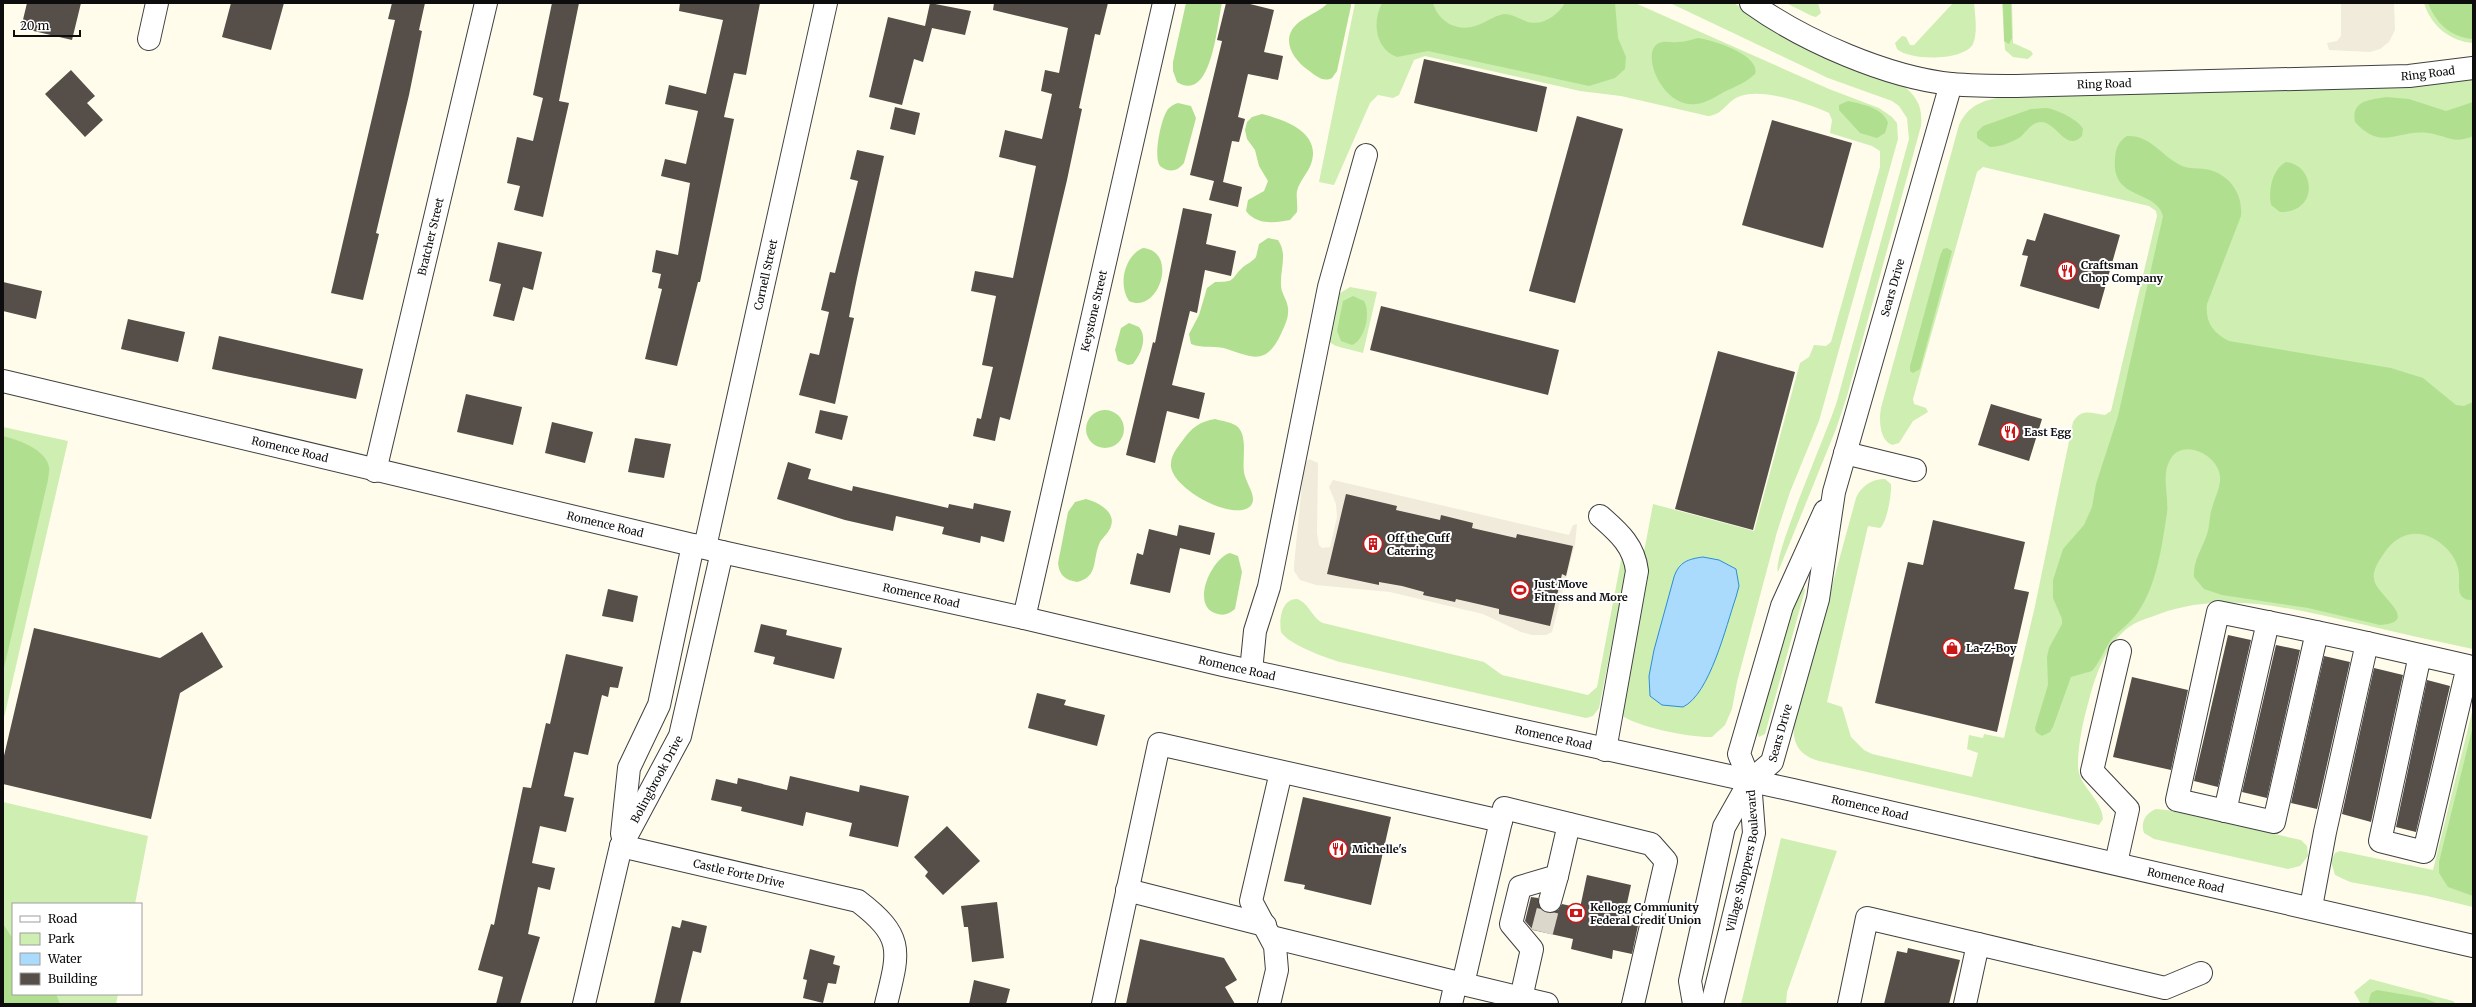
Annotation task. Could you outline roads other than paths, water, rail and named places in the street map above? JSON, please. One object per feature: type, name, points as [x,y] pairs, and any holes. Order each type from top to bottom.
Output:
[{"type":"street","points":[[149,39],[157,3]]},
{"type":"street","name":"Bratcher Street","points":[[375,471],[486,3]]},
{"type":"street","name":"Cornell Street","points":[[707,548],[826,3]]},
{"type":"street","name":"Keystone Street","points":[[1024,618],[1164,3]]},
{"type":"street","name":"Ring Road","points":[[1751,3],[1793,30],[1832,48],[1903,73],[1951,84],[2016,86],[2409,76],[2473,68]]},
{"type":"street","name":"Sears Drive","points":[[1834,492],[1790,584],[1773,633],[1739,754],[1750,781],[1772,762],[1816,605],[1834,492],[1951,84]]},
{"type":"street","points":[[1251,672],[1255,631],[1269,587],[1329,287],[1366,155]]},
{"type":"street","name":"Romence Road","points":[[3,381],[375,471],[707,548],[1024,618],[1251,672],[2116,863],[2473,946]]},
{"type":"street","points":[[1845,453],[1915,470]]},
{"type":"street","points":[[1600,516],[1631,547],[1636,559],[1637,571],[1605,750]]},
{"type":"street","points":[[621,846],[629,768],[659,705],[707,548]]},
{"type":"street","name":"Bolingbrook Drive","points":[[584,1004],[621,846],[680,736],[707,548]]},
{"type":"street","points":[[2317,632],[2274,822],[2177,800],[2218,612],[2317,632],[2367,643],[2420,655],[2468,666],[2424,852],[2380,841],[2420,655]]},
{"type":"street","points":[[2225,811],[2268,622]]},
{"type":"street","points":[[2311,908],[2326,824],[2367,643]]},
{"type":"street","points":[[2116,863],[2128,809],[2092,771],[2120,652]]},
{"type":"street","points":[[1103,1004],[1159,744],[1501,821]]},
{"type":"street","points":[[1269,1004],[1277,970],[1275,946],[1251,901],[1281,772]]},
{"type":"street","name":"Village Shoppers Boulevard","points":[[1694,1004],[1690,981],[1724,827],[1750,781]]},
{"type":"street","name":"Village Shoppers Boulevard","points":[[1712,1004],[1754,833],[1750,781]]},
{"type":"street","points":[[1451,1004],[1460,983],[1504,808],[1651,844],[1666,861],[1633,1004]]},
{"type":"street","points":[[1550,901],[1568,824]]},
{"type":"street","name":"Castle Forte Drive","points":[[621,846],[858,901],[874,914],[892,934],[897,958],[886,1004]]},
{"type":"street","points":[[1521,998],[1537,941],[1511,924],[1520,887],[1557,876]]},
{"type":"street","points":[[1127,890],[1268,931],[1460,983],[1547,1004]]},
{"type":"street","points":[[1849,1004],[1867,918],[2165,988],[2201,973]]},
{"type":"street","points":[[1964,1004],[1978,944]]},
{"type":"water","points":[[1703,557],[1719,560],[1736,569],[1739,586],[1736,597],[1716,658],[1709,674],[1693,700],[1683,707],[1662,705],[1650,696],[1649,676],[1654,650],[1674,577],[1681,565],[1685,562]]},
{"type":"tunnel","points":[[1542,932],[1550,901]]},
{"type":"place","name":"Craftsman Chop Company","points":[[2067,271]]},
{"type":"place","name":"East Egg","points":[[2010,432]]},
{"type":"place","name":"Off the Cuff Catering","points":[[1373,544]]},
{"type":"place","name":"Just Move Fitness and More","points":[[1520,590]]},
{"type":"place","name":"La-Z-Boy","points":[[1952,648]]},
{"type":"place","name":"Michelle's","points":[[1338,849]]},
{"type":"place","name":"Kellogg Community Federal Credit Union","points":[[1576,913]]}]
